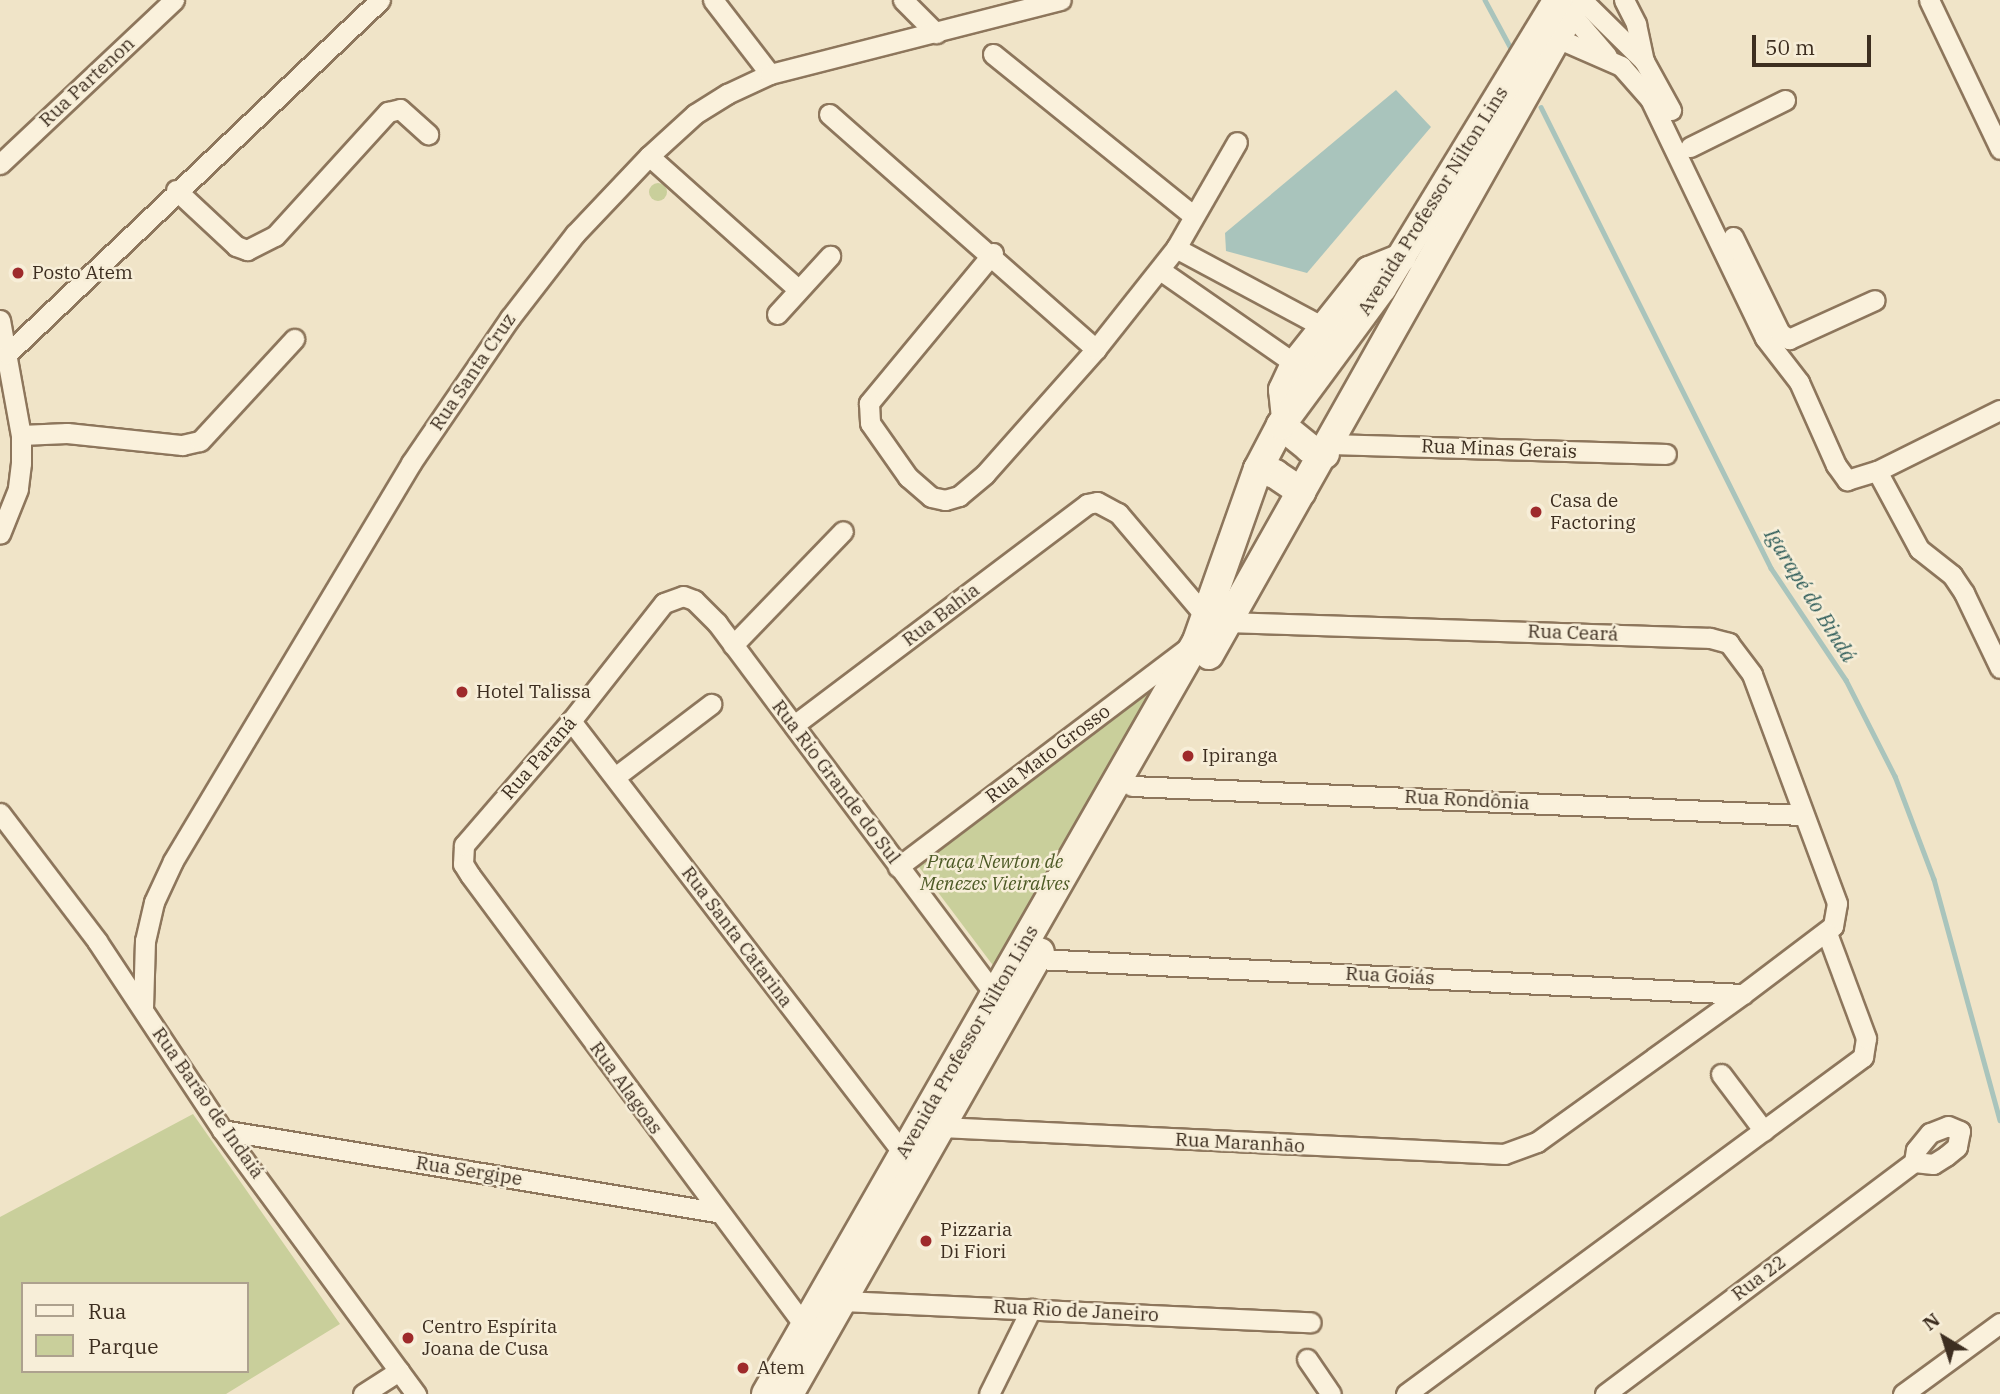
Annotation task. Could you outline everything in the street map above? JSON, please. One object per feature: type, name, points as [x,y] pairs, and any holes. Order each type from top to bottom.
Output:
[{"type":"main road","name":"Avenida Professor Nilton Lins","points":[[766,1394],[994,993],[1211,627],[1328,449],[1516,90],[1570,10]]},
{"type":"main road","name":"Avenida Professor Nilton Lins","points":[[1534,60],[1570,10]]},
{"type":"main road","name":"Avenida Professor Nilton Lins","points":[[789,1394],[1037,959],[1132,786],[1211,627],[1258,469],[1284,421],[1401,258],[1516,90]]},
{"type":"main road","points":[[1328,449],[1309,448],[1284,421],[1283,390],[1294,364],[1369,271],[1401,258]]},
{"type":"main road","points":[[1258,469],[1275,474],[1302,492]]},
{"type":"street","name":"Rua Partenon","points":[[0,164],[174,0]]},
{"type":"street","points":[[7,354],[176,190],[380,0]]},
{"type":"street","points":[[713,0],[770,75]]},
{"type":"street","points":[[903,0],[936,33]]},
{"type":"street","name":"Rua Santa Cruz","points":[[143,1008],[145,941],[154,902],[173,861],[411,463],[510,317],[575,234],[649,156],[695,114],[770,75],[1061,0]]},
{"type":"street","points":[[1624,0],[1636,24],[1644,61],[1780,334],[1789,339],[1800,337],[1875,300]]},
{"type":"street","points":[[1929,0],[2000,149]]},
{"type":"street","points":[[1570,10],[1644,61]]},
{"type":"street","points":[[1570,10],[1610,59]]},
{"type":"street","points":[[1570,10],[1610,59],[1636,81],[1664,122],[1765,338],[1799,382],[1836,465],[1847,480],[1877,471],[2000,411]]},
{"type":"street","points":[[993,54],[1194,216]]},
{"type":"street","points":[[1689,147],[1785,100]]},
{"type":"street","points":[[176,190],[236,246],[247,250],[275,236],[356,147],[394,110],[403,111],[428,134]]},
{"type":"street","points":[[829,114],[993,253],[1096,349]]},
{"type":"street","points":[[993,253],[869,403],[870,423],[908,477],[931,497],[945,500],[959,496],[985,474],[1096,349],[1176,248],[1237,142]]},
{"type":"street","points":[[649,156],[798,289]]},
{"type":"street","points":[[1176,248],[1325,328]]},
{"type":"street","points":[[777,314],[830,256]]},
{"type":"street","points":[[1160,270],[1226,313],[1294,364]]},
{"type":"street","points":[[1226,313],[1242,305],[1270,300]]},
{"type":"street","points":[[0,320],[21,435],[18,489],[0,534]]},
{"type":"street","points":[[21,435],[67,433],[181,444],[200,441],[294,339]]},
{"type":"street","name":"Rua Minas Gerais","points":[[1328,449],[1667,454]]},
{"type":"street","points":[[1877,471],[1919,550],[1952,575],[1964,593],[2000,668]]},
{"type":"street","name":"Rua Bahia","points":[[794,725],[1087,504],[1108,504],[1211,627]]},
{"type":"street","points":[[733,645],[843,531]]},
{"type":"street","name":"Rua Rio Grande do Sul","points":[[664,603],[683,596],[694,600],[733,645],[994,993]]},
{"type":"street","name":"Rua Paraná","points":[[464,845],[571,721],[664,603]]},
{"type":"street","name":"Rua Ceará","points":[[1211,627],[1710,638],[1729,643],[1752,674],[1802,815]]},
{"type":"street","name":"Rua Mato Grosso","points":[[898,867],[1211,627]]},
{"type":"street","points":[[615,778],[711,704]]},
{"type":"street","name":"Rua Santa Catarina","points":[[571,721],[903,1153]]},
{"type":"street","name":"Rua Rondônia","points":[[1132,786],[1802,815]]},
{"type":"street","name":"Rua Barão de Indaiá","points":[[0,813],[143,1008],[222,1130],[416,1394]]},
{"type":"street","points":[[1743,994],[1833,926],[1837,903],[1802,815]]},
{"type":"street","name":"Rua Alagoas","points":[[464,845],[463,864],[470,875],[716,1212],[804,1325]]},
{"type":"street","points":[[1406,1394],[1763,1131],[1868,1049],[1827,933]]},
{"type":"street","name":"Rua Goiás","points":[[1037,959],[1743,994]]},
{"type":"street","name":"Rua Maranhão","points":[[942,1127],[1485,1156],[1537,1142],[1743,994]]},
{"type":"street","points":[[1721,1074],[1763,1131]]},
{"type":"street","name":"Rua Sergipe","points":[[222,1130],[716,1212]]},
{"type":"street","name":"Rua 22","points":[[1605,1394],[1914,1161]]},
{"type":"street","name":"Rua Rio de Janeiro","points":[[841,1301],[1311,1322]]},
{"type":"street","points":[[989,1394],[1031,1309]]},
{"type":"street","points":[[1903,1394],[2000,1323]]},
{"type":"street","points":[[1307,1359],[1331,1394]]},
{"type":"street","points":[[363,1394],[399,1371]]},
{"type":"green space","points":[[658,183],[664,186],[667,192],[664,198],[658,201],[652,198],[649,192],[652,186]]},
{"type":"green space","name":"Praça Newton de Menezes Vieiralves","points":[[1191,648],[1001,976],[916,863]]},
{"type":"green space","points":[[193,1114],[340,1324],[226,1394],[0,1394],[0,1217]]},
{"type":"water","points":[[1396,90],[1431,127],[1307,273],[1226,251],[1225,233]]},
{"type":"waterway","name":"Igarapé do Bindá","points":[[1485,0],[1513,52]]},
{"type":"waterway","name":"Igarapé do Bindá","points":[[1541,107],[1771,568],[1846,680],[1895,776],[1934,879],[2000,1120]]},
{"type":"place","name":"Posto Atem","points":[[18,273]]},
{"type":"place","name":"Casa de Factoring","points":[[1536,512]]},
{"type":"place","name":"Hotel Talissa","points":[[462,692]]},
{"type":"place","name":"Ipiranga","points":[[1188,756]]},
{"type":"place","name":"Pizzaria Di Fiori","points":[[926,1241]]},
{"type":"place","name":"Centro Espírita Joana de Cusa","points":[[408,1338]]},
{"type":"place","name":"Atem","points":[[743,1368]]}]
